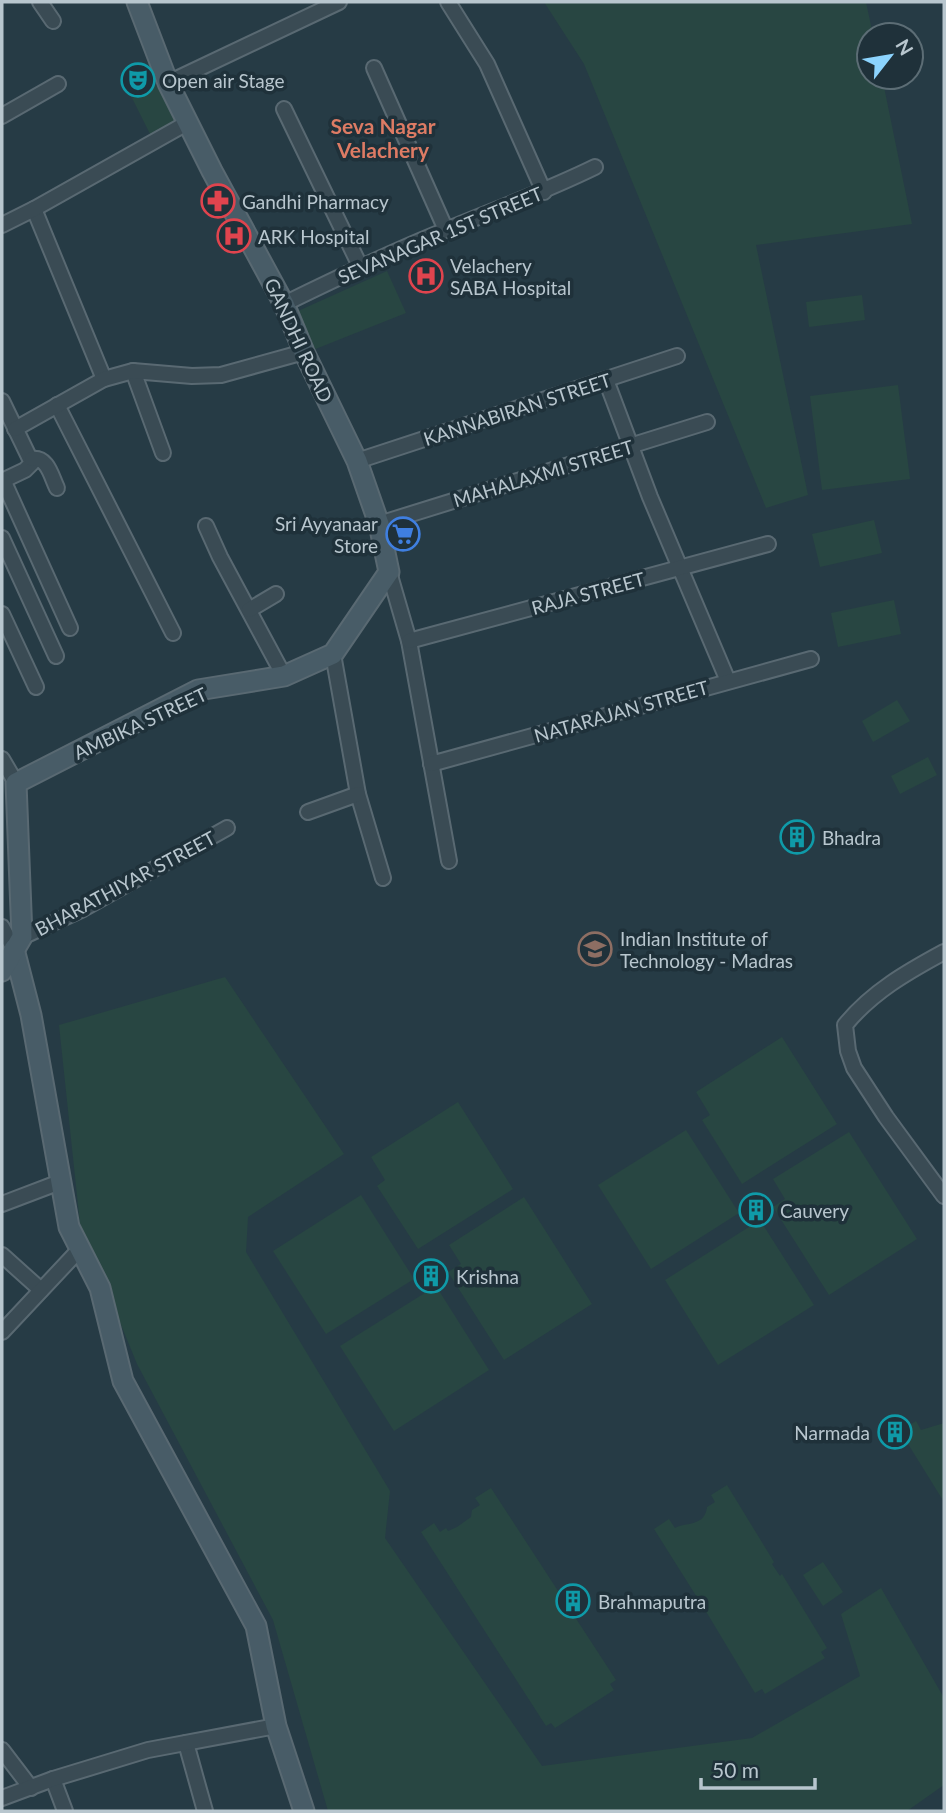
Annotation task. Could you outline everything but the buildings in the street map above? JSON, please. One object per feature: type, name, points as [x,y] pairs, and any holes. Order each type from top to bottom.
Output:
[{"type":"street","points":[[40,2],[53,21]]},
{"type":"street","name":"GANDHI ROAD","points":[[137,2],[167,83],[284,304],[304,352],[357,461],[379,524],[389,572]]},
{"type":"street","points":[[167,83],[339,2]]},
{"type":"street","points":[[448,2],[487,64],[544,192]]},
{"type":"street","points":[[374,68],[446,230]]},
{"type":"street","points":[[2,116],[58,84]]},
{"type":"street","points":[[284,109],[360,267]]},
{"type":"street","points":[[2,225],[187,123]]},
{"type":"street","name":"SEVANAGAR 1ST STREET","points":[[284,304],[360,267],[544,192],[595,167]]},
{"type":"street","points":[[34,209],[104,379]]},
{"type":"street","points":[[15,429],[104,379],[133,371],[192,376],[221,375],[304,352]]},
{"type":"street","name":"KANNABIRAN STREET","points":[[357,461],[677,356]]},
{"type":"street","points":[[133,371],[163,453]]},
{"type":"street","points":[[606,380],[650,497],[728,681]]},
{"type":"street","points":[[2,401],[32,459]]},
{"type":"street","points":[[57,404],[173,633]]},
{"type":"street","name":"MAHALAXMI STREET","points":[[379,524],[707,422]]},
{"type":"street","points":[[32,459],[29,467],[3,480],[70,628]]},
{"type":"street","points":[[32,459],[44,461],[57,488]]},
{"type":"street","points":[[206,526],[284,676]]},
{"type":"street","points":[[2,538],[56,656]]},
{"type":"street","name":"RAJA STREET","points":[[409,641],[768,544]]},
{"type":"street","points":[[389,572],[409,641],[449,861]]},
{"type":"street","points":[[383,878],[358,794],[333,654],[389,572]]},
{"type":"street","points":[[248,610],[276,594]]},
{"type":"street","points":[[2,614],[36,687]]},
{"type":"street","name":"AMBIKA STREET","points":[[16,783],[198,690],[284,676],[333,654]]},
{"type":"street","name":"NATARAJAN STREET","points":[[431,764],[811,659]]},
{"type":"street","points":[[2,760],[16,783],[18,943],[69,1227],[100,1288],[123,1381],[256,1626],[276,1726],[304,1811]]},
{"type":"street","points":[[308,812],[358,794]]},
{"type":"street","name":"BHARATHIYAR STREET","points":[[18,943],[228,828]]},
{"type":"street","points":[[2,927],[18,943]]},
{"type":"street","points":[[2,971],[18,943]]},
{"type":"street","points":[[944,952],[879,990],[862,1004],[845,1025],[848,1051],[854,1068],[944,1196]]},
{"type":"street","points":[[2,1204],[60,1182]]},
{"type":"street","points":[[2,1332],[79,1250]]},
{"type":"street","points":[[2,1255],[41,1290]]},
{"type":"street","points":[[2,1798],[53,1779],[148,1750],[276,1726]]},
{"type":"street","points":[[186,1744],[205,1811]]},
{"type":"street","points":[[2,1750],[31,1788]]},
{"type":"street","points":[[53,1779],[65,1811]]},
{"type":"green space","points":[[544,2],[866,2],[870,21],[855,21],[855,91],[885,91],[912,224],[756,245],[808,495],[766,508],[584,64]]},
{"type":"green space","points":[[156,85],[180,124],[152,138],[132,98]]},
{"type":"green space","points":[[387,271],[406,313],[313,350],[298,311]]},
{"type":"green space","points":[[862,295],[865,320],[809,327],[806,302]]},
{"type":"green space","points":[[898,385],[910,479],[822,490],[810,396]]},
{"type":"green space","points":[[874,520],[882,553],[820,567],[812,534]]},
{"type":"green space","points":[[894,600],[901,634],[838,647],[831,613]]},
{"type":"green space","points":[[897,700],[910,721],[873,742],[862,721]]},
{"type":"green space","points":[[928,757],[937,775],[900,794],[891,776]]},
{"type":"green space","points":[[225,977],[344,1154],[248,1217],[246,1252],[390,1491],[385,1538],[542,1766],[752,1738],[860,1676],[841,1614],[881,1588],[944,1698],[944,1785],[907,1811],[328,1811],[273,1620],[137,1364],[80,1224],[59,1025]]},
{"type":"green space","points":[[782,1037],[837,1124],[742,1184],[702,1120],[710,1115],[696,1092]]},
{"type":"green space","points":[[458,1102],[513,1189],[418,1249],[377,1186],[385,1180],[371,1157]]},
{"type":"green space","points":[[686,1130],[739,1213],[651,1269],[598,1185]]},
{"type":"green space","points":[[849,1132],[917,1239],[829,1295],[773,1207],[785,1199],[773,1179]]},
{"type":"green space","points":[[361,1195],[414,1279],[326,1334],[273,1251]]},
{"type":"green space","points":[[524,1197],[592,1304],[504,1360],[448,1272],[461,1264],[449,1245]]},
{"type":"green space","points":[[760,1220],[814,1305],[718,1365],[665,1280]]},
{"type":"green space","points":[[436,1286],[489,1370],[394,1431],[340,1346]]},
{"type":"green space","points":[[916,1421],[921,1430],[944,1423],[944,1502],[900,1431]]},
{"type":"green space","points":[[727,1485],[774,1562],[772,1564],[780,1576],[782,1574],[827,1648],[821,1652],[825,1658],[765,1694],[762,1689],[755,1693],[654,1529],[669,1519],[675,1528],[699,1521],[707,1507],[715,1502],[711,1495]]},
{"type":"green space","points":[[491,1488],[616,1680],[610,1684],[614,1690],[555,1728],[551,1723],[546,1726],[421,1532],[434,1523],[440,1532],[446,1528],[448,1531],[457,1527],[471,1517],[472,1510],[480,1505],[475,1498]]},
{"type":"green space","points":[[823,1562],[843,1592],[823,1606],[803,1575]]},
{"type":"place","name":"Open air Stage","points":[[138,80]]},
{"type":"place","name":"Gandhi Pharmacy","points":[[218,201]]},
{"type":"place","name":"ARK Hospital","points":[[234,236]]},
{"type":"place","name":"Velachery SABA Hospital","points":[[426,276]]},
{"type":"place","name":"Sri Ayyanaar Store","points":[[403,534]]},
{"type":"place","name":"Bhadra","points":[[797,837]]},
{"type":"place","name":"Indian Institute of Technology - Madras","points":[[595,949]]},
{"type":"place","name":"Cauvery","points":[[756,1210]]},
{"type":"place","name":"Krishna","points":[[431,1276]]},
{"type":"place","name":"Narmada","points":[[895,1432]]},
{"type":"place","name":"Brahmaputra","points":[[573,1601]]},
{"type":"district","name":"Seva Nagar Velachery","points":[[383,137]]}]
